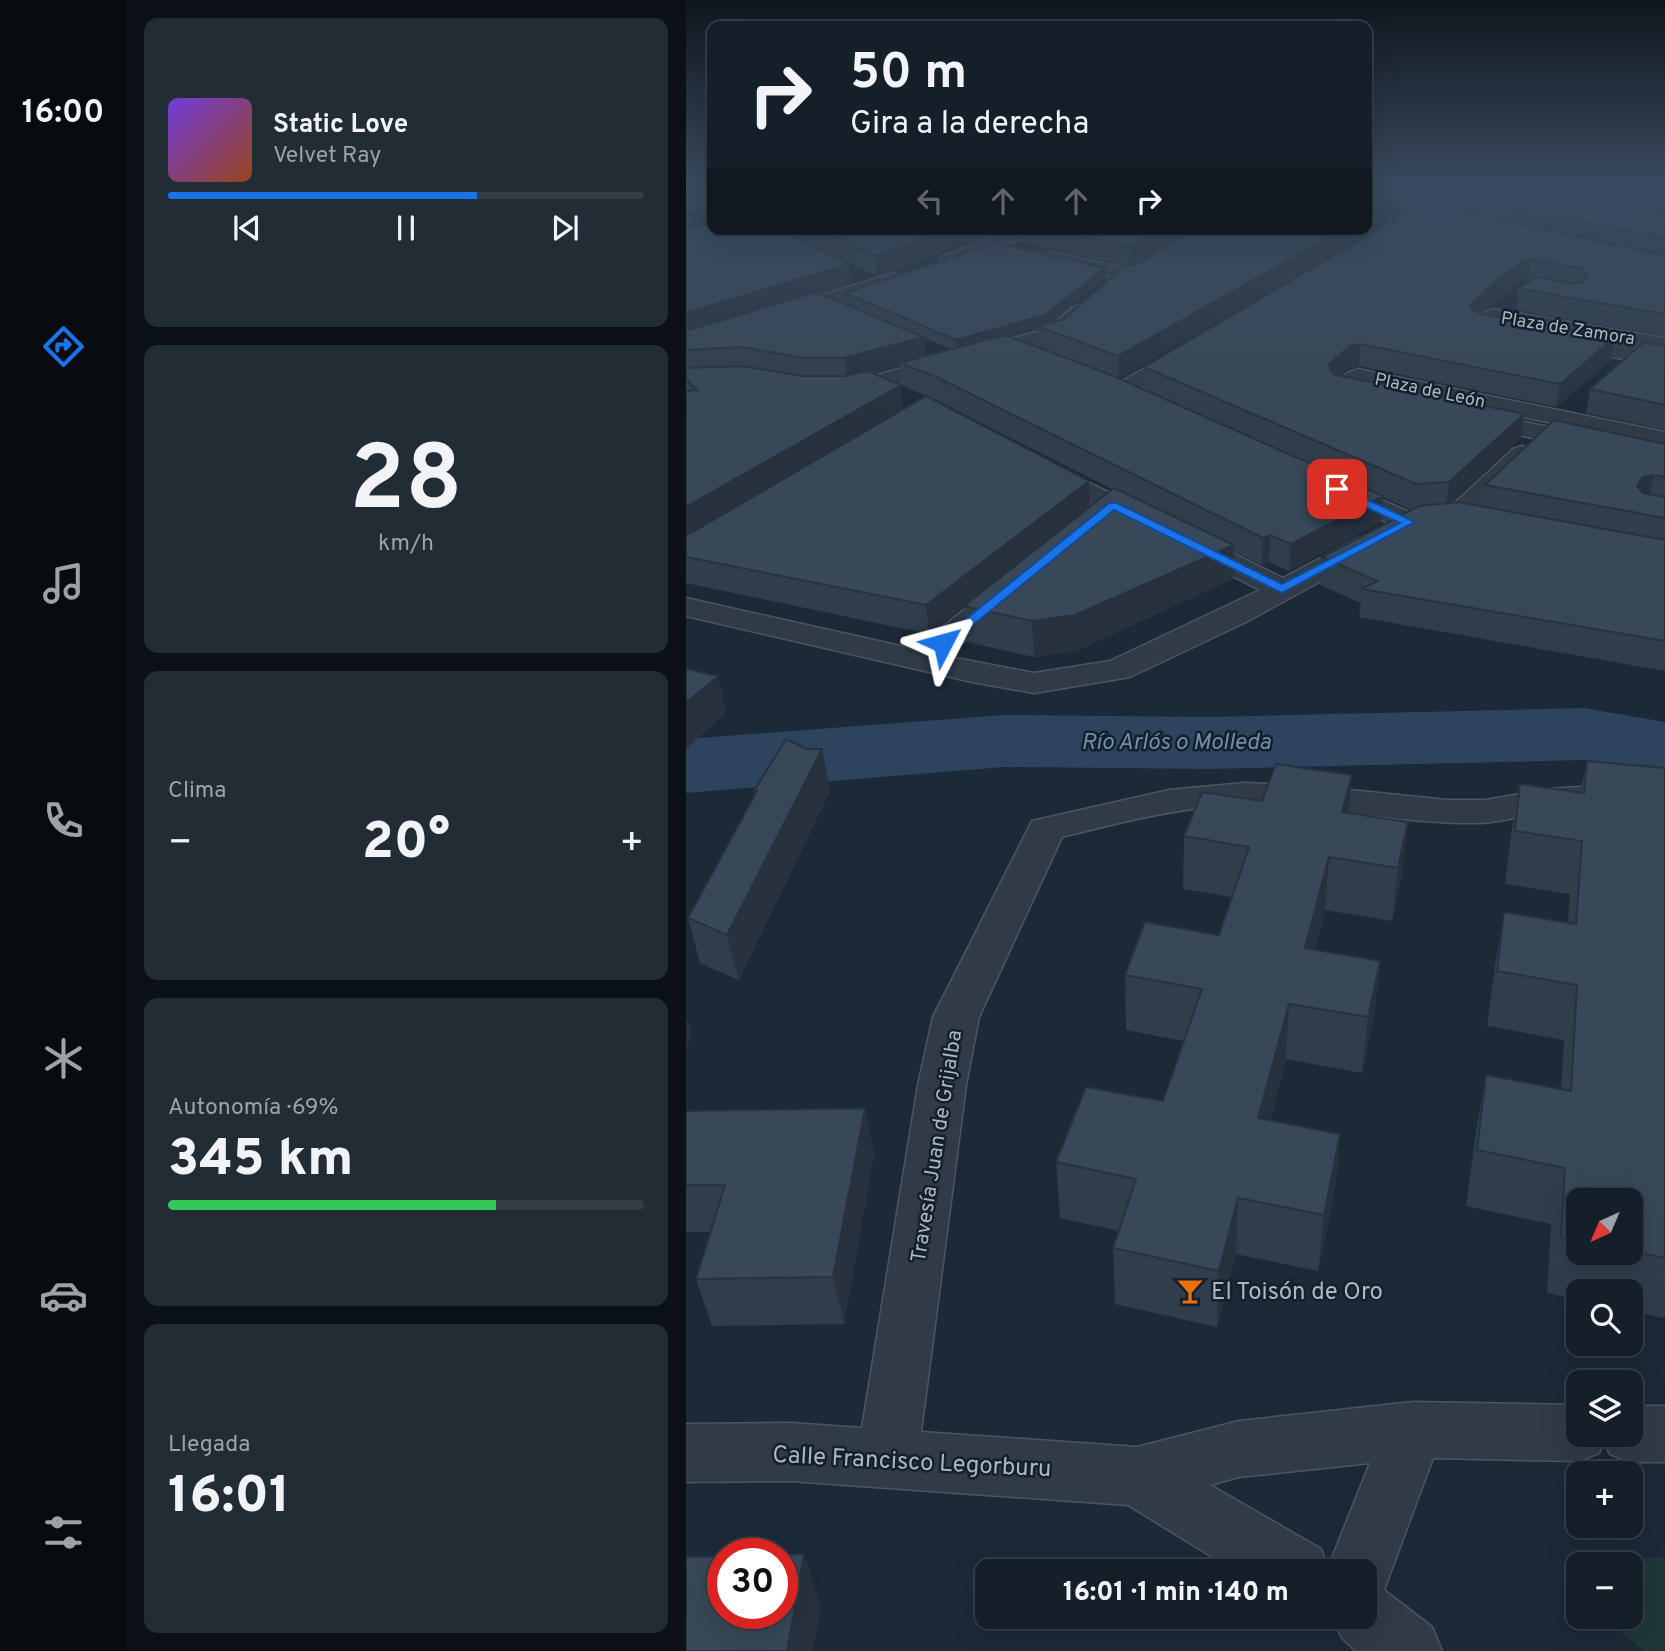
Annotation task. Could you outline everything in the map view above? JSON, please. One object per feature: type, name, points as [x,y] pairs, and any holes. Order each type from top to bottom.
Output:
[{"type":"street","points":[[933,266],[944,262]]},
{"type":"street","points":[[1074,262],[1133,276]]},
{"type":"street","points":[[817,390],[848,390],[1055,334],[1114,282],[1133,276],[1155,263]]},
{"type":"street","points":[[852,274],[875,285]]},
{"type":"street","points":[[686,346],[910,274]]},
{"type":"street","points":[[818,302],[843,313]]},
{"type":"street","name":"Plaza de Zamora","points":[[1502,308],[1480,327],[1654,343]]},
{"type":"street","points":[[1121,391],[1204,342]]},
{"type":"street","points":[[1615,373],[1654,343],[1665,360]]},
{"type":"street","points":[[1007,346],[1045,361]]},
{"type":"street","points":[[930,350],[955,360]]},
{"type":"street","name":"Plaza de León","points":[[1358,376],[1554,426],[1340,390],[1358,376]]},
{"type":"street","points":[[1096,381],[1146,402]]},
{"type":"street","points":[[873,384],[905,398]]},
{"type":"street","points":[[686,607],[1034,683],[1118,670],[1235,615],[1409,522],[1468,520],[1554,426],[1584,400]]},
{"type":"street","points":[[1554,426],[1665,439]]},
{"type":"street","points":[[1554,426],[1665,459]]},
{"type":"street","points":[[1020,456],[1103,514],[1282,589]]},
{"type":"street","points":[[1309,477],[1409,522]]},
{"type":"street","points":[[921,660],[1028,574]]},
{"type":"street","name":"Travesía Juan de Grijalba","points":[[887,1457],[907,1338],[942,1085],[957,1017],[1046,829],[1166,801],[1244,794],[1321,799],[1405,810],[1479,813],[1551,799],[1614,800],[1665,808]]},
{"type":"street","points":[[1137,1476],[1239,1449],[1413,1430],[1566,1433]]},
{"type":"street","points":[[1364,1559],[1413,1430]]},
{"type":"street","points":[[1643,1434],[1665,1434]]},
{"type":"street","name":"Calle Francisco Legorburu","points":[[686,1453],[791,1452],[1137,1476]]},
{"type":"street","points":[[1137,1476],[1276,1559]]},
{"type":"street","points":[[1377,1625],[1408,1651]]},
{"type":"green space","points":[[1643,1557],[1665,1558],[1665,1651],[1644,1651],[1617,1629],[1643,1629]]},
{"type":"building","points":[[686,262],[849,264],[686,313]]},
{"type":"building","points":[[938,262],[1079,262],[1105,268],[1045,315],[956,340],[845,293]]},
{"type":"building","points":[[1141,262],[1285,262],[1118,356],[1037,326],[1064,319],[1122,268]]},
{"type":"building","points":[[1323,262],[1522,262],[1487,288],[1470,306],[1483,314],[1615,337],[1560,384],[1360,344],[1350,346],[1328,365],[1333,374],[1524,414],[1449,482],[1416,484],[1144,367]]},
{"type":"building","points":[[1547,262],[1665,262],[1665,314],[1519,289],[1536,277],[1575,284],[1583,282],[1588,275],[1583,269]]},
{"type":"building","points":[[816,292],[924,337],[844,358],[803,358],[742,347],[686,350],[686,331]]},
{"type":"building","points":[[1005,335],[1111,375],[1383,496],[1291,544],[1270,535],[1263,538],[934,376],[899,363]]},
{"type":"building","points":[[1644,342],[1665,346],[1665,405],[1590,389]]},
{"type":"building","points":[[742,366],[802,376],[845,376],[867,371],[901,385],[686,507],[686,391],[697,390],[686,379],[686,368]]},
{"type":"building","points":[[926,396],[1089,481],[926,605],[686,557],[686,534]]},
{"type":"building","points":[[1554,420],[1665,444],[1665,477],[1643,477],[1637,486],[1643,493],[1665,497],[1665,518],[1485,485]]},
{"type":"building","points":[[1114,488],[1234,545],[1075,615],[1032,621],[964,606]]},
{"type":"building","points":[[1458,502],[1665,540],[1665,641],[1362,589],[1377,581],[1322,557],[1419,506]]},
{"type":"building","points":[[686,669],[718,676],[686,703]]},
{"type":"building","points":[[786,739],[807,749],[822,749],[727,935],[688,918],[757,791],[754,791]]},
{"type":"building","points":[[1587,761],[1665,768],[1665,1258],[1643,1253],[1643,1188],[1566,1188],[1566,1238],[1561,1237],[1565,1168],[1477,1150],[1486,1075],[1571,1091],[1577,985],[1497,971],[1504,912],[1576,924],[1582,841],[1515,831],[1520,784],[1584,793]]},
{"type":"building","points":[[1276,764],[1352,775],[1342,812],[1408,822],[1398,868],[1329,857],[1305,948],[1380,961],[1368,1017],[1289,1004],[1258,1118],[1340,1134],[1324,1215],[1238,1198],[1219,1271],[1113,1248],[1136,1179],[1056,1162],[1086,1087],[1163,1101],[1202,989],[1125,975],[1145,922],[1219,935],[1249,847],[1184,836],[1202,792],[1262,801]]},
{"type":"building","points":[[865,1108],[833,1277],[696,1279],[725,1185],[686,1185],[686,1111]]},
{"type":"building","points":[[798,1554],[804,1554],[798,1588]]},
{"type":"building","points":[[707,1556],[707,1629],[791,1629],[787,1651],[686,1651],[686,1557]]},
{"type":"waterway","name":"Río Arlós o Molleda","points":[[686,766],[1004,741],[1210,743],[1584,734],[1665,748]]},
{"type":"place","name":"El Toisón de Oro","points":[[1190,1291]]},
{"type":"route","points":[[943,643],[1113,505],[1282,589],[1409,522],[1337,489]]}]
